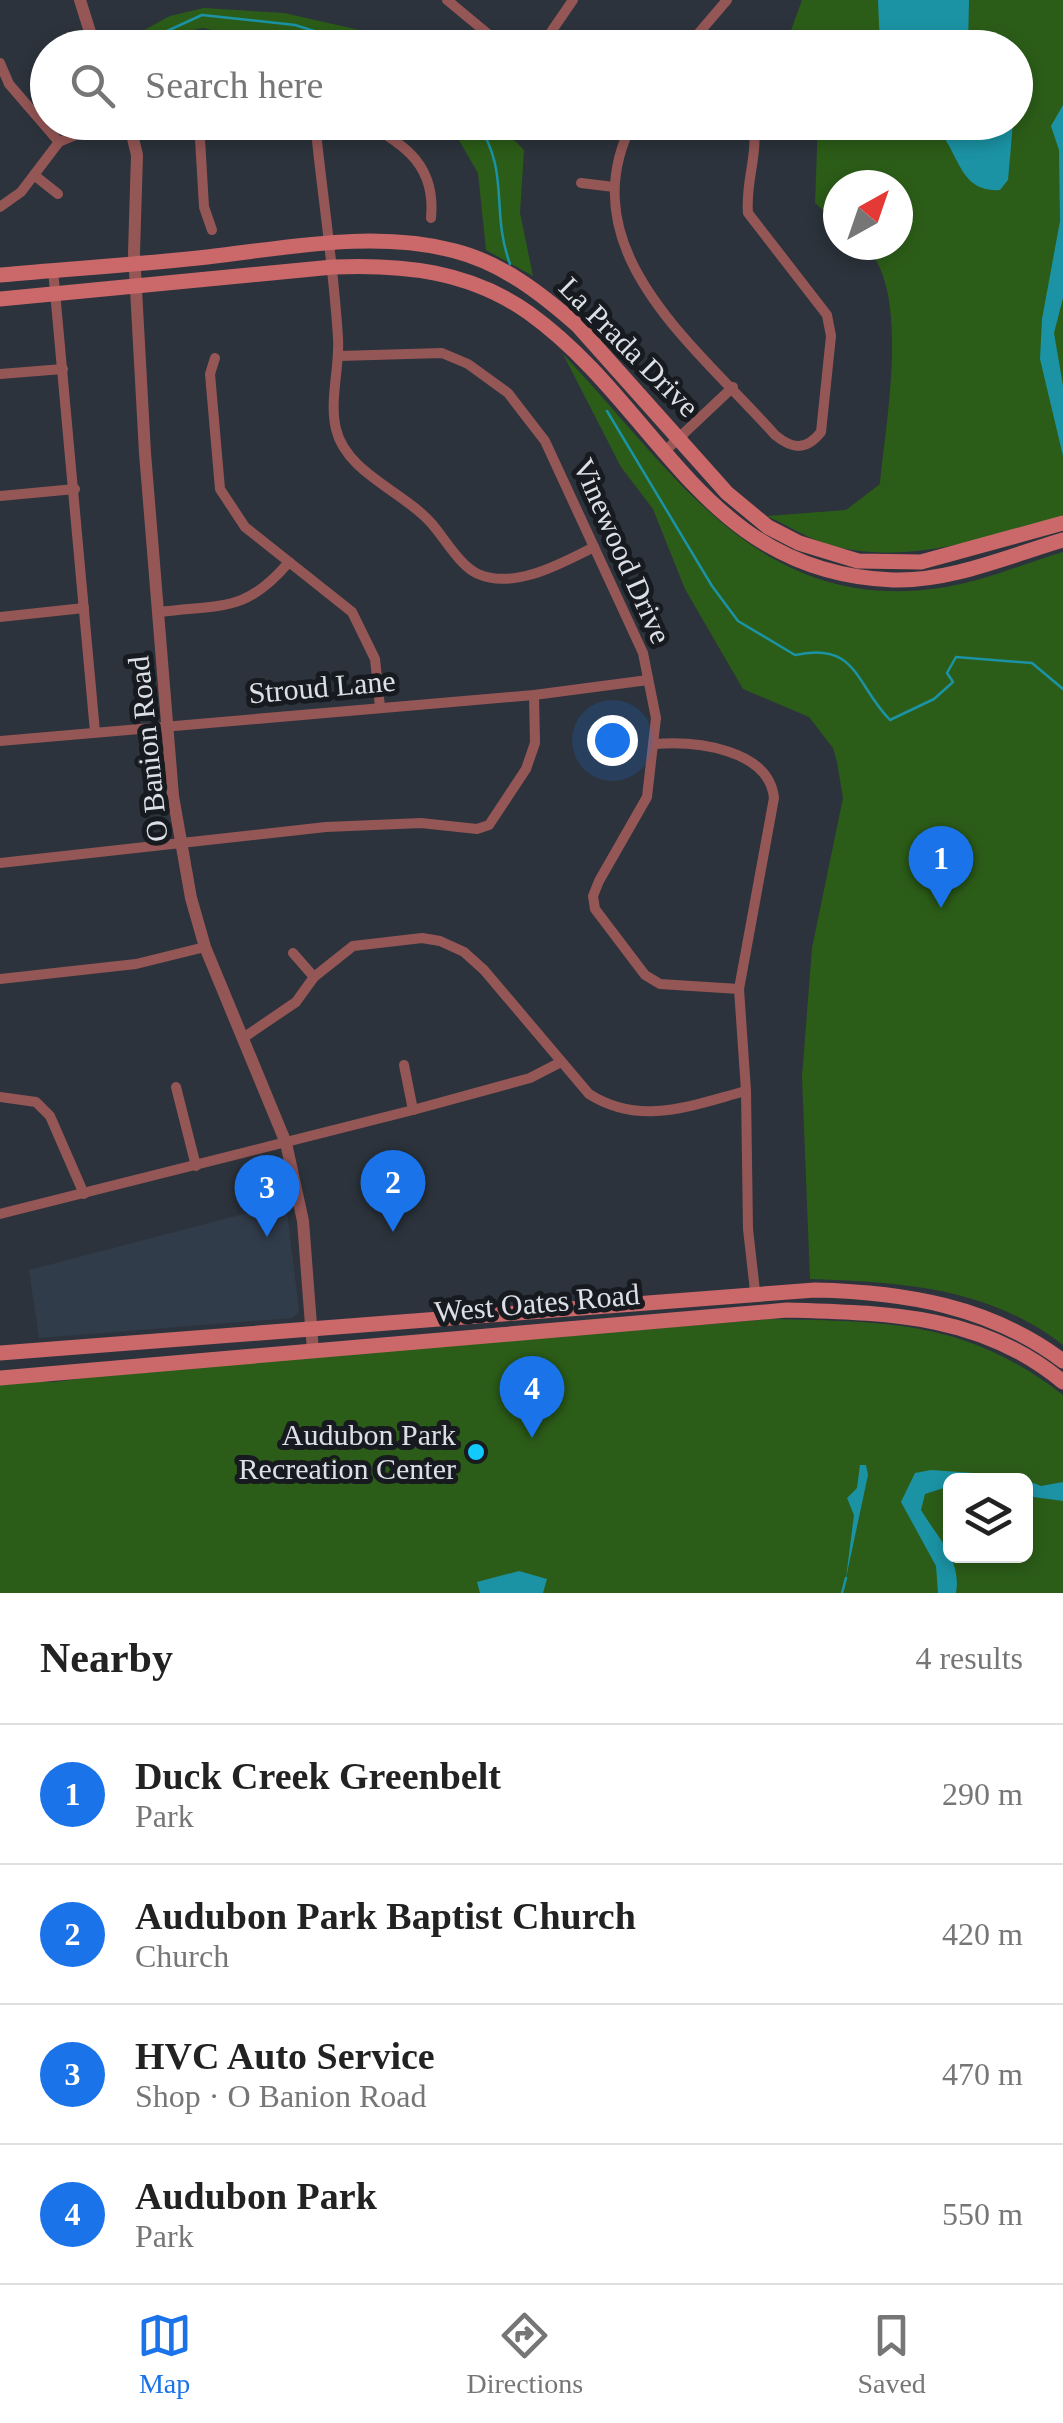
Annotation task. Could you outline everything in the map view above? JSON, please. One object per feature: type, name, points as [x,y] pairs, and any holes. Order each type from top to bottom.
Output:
[{"type":"main road","name":"La Prada Drive","points":[[0,275],[328,244],[392,240],[430,245],[484,262],[526,284],[578,326],[727,493],[768,527],[830,554],[929,577],[1063,540]]},
{"type":"main road","name":"La Prada Drive","points":[[0,298],[333,268],[386,265],[425,270],[456,277],[509,301],[572,352],[738,526],[788,557],[846,576],[895,572],[1063,523]]},
{"type":"main road","name":"West Oates Road","points":[[0,1354],[755,1291],[827,1290],[948,1304],[993,1320],[1063,1361]]},
{"type":"main road","points":[[696,1316],[739,1308],[755,1291],[768,1304],[786,1310]]},
{"type":"main road","name":"West Oates Road","points":[[0,1378],[786,1310],[937,1319],[990,1336],[1063,1382]]},
{"type":"main road","points":[[125,1366],[129,1342]]},
{"type":"main road","points":[[18,1352],[21,1376]]},
{"type":"street","points":[[80,0],[89,30]]},
{"type":"street","points":[[448,0],[484,30]]},
{"type":"street","points":[[552,30],[573,0]]},
{"type":"street","points":[[702,30],[727,0]]},
{"type":"street","points":[[0,63],[9,84],[30,108]]},
{"type":"street","points":[[0,207],[22,192],[64,140]]},
{"type":"street","name":"O Banion Road","points":[[133,140],[137,155],[134,263],[169,726],[182,843],[205,947],[286,1143],[303,1221],[313,1351]]},
{"type":"street","points":[[200,140],[204,208],[212,230]]},
{"type":"street","points":[[317,140],[333,268],[339,356],[334,411],[341,443],[362,467],[428,518],[469,568],[481,576],[517,577],[554,567],[594,546]]},
{"type":"street","points":[[389,140],[416,159],[434,188],[431,218]]},
{"type":"street","points":[[626,140],[616,166],[614,187],[618,235],[632,271],[788,446],[813,442],[823,419],[831,336],[828,314],[748,213],[746,196],[756,140]]},
{"type":"street","points":[[34,174],[58,194]]},
{"type":"street","points":[[582,184],[614,187]]},
{"type":"street","points":[[52,270],[95,732]]},
{"type":"street","name":"Vinewood Drive","points":[[339,356],[442,353],[487,376],[518,404],[545,441],[643,652],[656,744],[646,796],[599,881],[593,896],[595,910],[646,975],[660,984],[739,989]]},
{"type":"street","points":[[215,358],[210,374],[220,489],[245,526],[352,612],[375,660],[380,707]]},
{"type":"street","points":[[0,374],[63,368]]},
{"type":"street","points":[[664,452],[733,388]]},
{"type":"street","points":[[0,496],[75,489]]},
{"type":"street","points":[[160,612],[251,598],[261,594],[288,562]]},
{"type":"street","points":[[0,616],[84,608]]},
{"type":"street","name":"Stroud Lane","points":[[0,741],[534,695],[648,680]]},
{"type":"street","points":[[0,863],[326,827],[421,822],[476,830],[489,825],[526,769],[535,743],[534,695]]},
{"type":"street","points":[[656,744],[692,743],[721,750],[758,766],[772,779],[774,798],[739,989],[746,1091],[746,1192],[755,1291]]},
{"type":"street","points":[[243,1038],[296,1002],[314,976],[353,946],[422,938],[464,952],[484,970],[589,1094],[630,1113],[681,1108],[746,1091]]},
{"type":"street","points":[[0,979],[136,964],[205,947]]},
{"type":"street","points":[[293,953],[314,976]]},
{"type":"street","points":[[0,1214],[413,1110],[530,1078],[561,1062]]},
{"type":"street","points":[[404,1065],[413,1110]]},
{"type":"street","points":[[176,1087],[196,1166]]},
{"type":"street","points":[[0,1098],[36,1102],[50,1116],[84,1194]]},
{"type":"shaded area","points":[[286,1203],[299,1311],[292,1318],[39,1338],[29,1270]]},
{"type":"green space","points":[[802,0],[1063,0],[1063,516],[952,546],[895,553],[866,552],[811,538],[767,516],[846,510],[880,484],[892,358],[887,292],[875,260],[913,260],[913,170],[823,170],[823,210],[815,203],[817,140],[1033,140],[1033,30],[791,30]]},
{"type":"green space","points":[[204,8],[284,13],[359,30],[144,30],[170,16]]},
{"type":"green space","points":[[459,140],[514,140],[524,150],[520,213],[533,276],[486,250],[478,173]]},
{"type":"green space","points":[[563,354],[684,488],[726,526],[772,558],[823,580],[880,591],[946,587],[1063,552],[1063,1345],[1005,1311],[974,1299],[910,1286],[810,1279],[802,1077],[812,948],[843,798],[837,762],[833,748],[809,717],[743,689],[685,589],[653,509],[621,467]]},
{"type":"green space","points":[[772,1319],[925,1330],[993,1352],[1063,1395],[1063,1593],[0,1593],[0,1381],[54,1382],[146,1370]]},
{"type":"water","points":[[878,0],[969,0],[968,30],[879,30]]},
{"type":"water","points":[[1063,105],[1063,298],[1054,333],[1063,386],[1063,456],[1040,359],[1042,319],[1060,221],[1059,150],[1051,126]]},
{"type":"water","points":[[945,140],[1012,140],[1008,180],[1000,190],[974,184]]},
{"type":"water","points":[[860,1465],[866,1465],[868,1475],[846,1578],[854,1515],[847,1498],[857,1488]]},
{"type":"water","points":[[931,1470],[974,1473],[943,1473],[943,1488],[925,1494],[921,1510],[943,1543],[943,1563],[953,1563],[956,1593],[938,1593],[936,1566],[901,1502],[915,1473]]},
{"type":"water","points":[[1063,1482],[1063,1501],[1033,1497],[1033,1483],[1041,1486]]},
{"type":"water","points":[[519,1571],[547,1579],[543,1593],[480,1593],[477,1582]]},
{"type":"waterway","points":[[169,30],[202,15],[311,30]]},
{"type":"waterway","points":[[486,140],[494,158],[501,226],[510,264]]},
{"type":"waterway","points":[[607,411],[712,586],[738,621],[795,655],[815,652],[843,660],[890,720],[934,699],[953,682],[947,673],[956,657],[1032,663],[1063,689]]},
{"type":"waterway","points":[[842,1593],[846,1578]]},
{"type":"place","name":"Duck Creek Greenbelt","points":[[941,908]]},
{"type":"place","name":"Audubon Park Baptist Church","points":[[393,1232]]},
{"type":"place","name":"HVC Auto Service","points":[[267,1237]]},
{"type":"place","name":"Audubon Park","points":[[532,1438]]},
{"type":"place","name":"Audubon Park Recreation Center","points":[[476,1452]]}]
